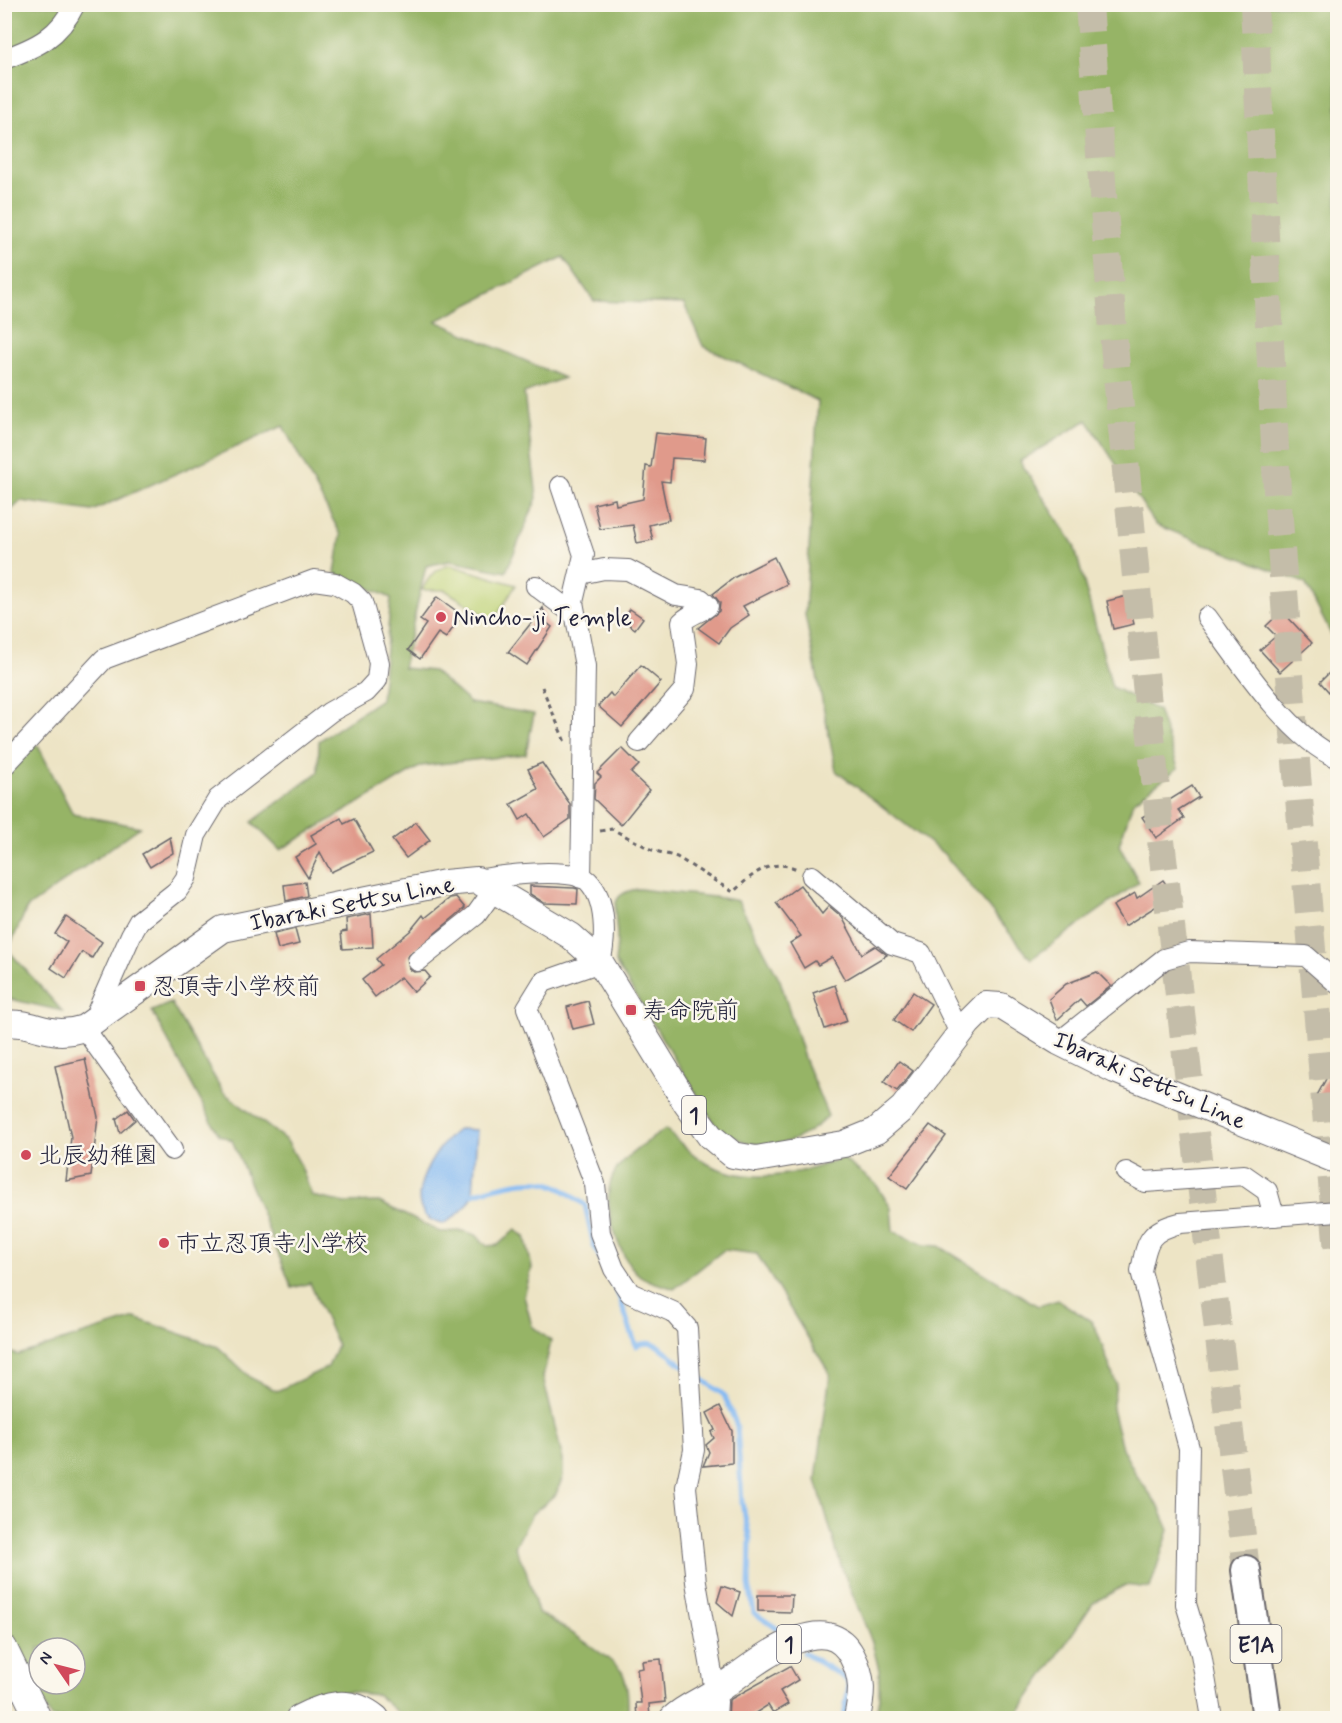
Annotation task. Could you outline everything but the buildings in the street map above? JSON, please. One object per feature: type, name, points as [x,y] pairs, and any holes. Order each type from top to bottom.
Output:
[{"type":"highway","name":"E1A","points":[[1246,1570],[1267,1719]]},
{"type":"main road","name":"Ibaraki Settsu Line","points":[[4,1024],[68,1034],[89,1024],[223,929],[445,883],[485,885],[571,936],[600,962],[686,1103],[710,1136],[734,1155],[756,1159],[844,1144],[876,1131],[903,1108],[960,1033],[986,1005],[1001,1006],[1059,1042],[1115,1070],[1338,1161]]},
{"type":"main road","name":"1","points":[[673,1719],[779,1648],[810,1635],[827,1635],[848,1649],[861,1673],[861,1700],[857,1719]]},
{"type":"main road","points":[[4,1648],[38,1719]]},
{"type":"main road","points":[[299,1719],[323,1705],[345,1704],[368,1712],[376,1719]]},
{"type":"street","points":[[4,58],[39,47],[52,38],[68,20],[75,4]]},
{"type":"street","points":[[561,486],[584,555],[573,602],[585,666],[581,878]]},
{"type":"street","points":[[580,574],[604,569],[628,570],[676,595],[700,599],[708,606],[699,613],[690,614],[681,622],[688,664],[685,689],[639,742]]},
{"type":"street","points":[[4,766],[104,659],[314,580],[335,584],[353,593],[362,602],[379,663],[376,680],[366,692],[330,712],[218,800],[196,835],[186,878],[177,891],[139,921],[89,1024],[172,1150]]},
{"type":"street","points":[[536,586],[575,615]]},
{"type":"street","points":[[1207,617],[1265,696],[1322,752],[1338,758]]},
{"type":"street","points":[[418,961],[476,915],[485,885],[569,874],[587,881],[598,901],[605,942],[600,962],[543,982],[527,1008],[595,1184],[600,1233],[614,1269],[630,1293],[673,1312],[687,1328],[694,1450],[686,1487],[696,1582],[717,1702],[716,1719]]},
{"type":"street","points":[[812,876],[892,944],[921,952],[960,1033]]},
{"type":"street","points":[[1059,1042],[1164,958],[1189,952],[1306,956],[1338,984]]},
{"type":"street","points":[[1126,1172],[1145,1182],[1244,1175],[1267,1191],[1274,1216]]},
{"type":"street","points":[[1212,1719],[1201,1654],[1186,1604],[1189,1448],[1141,1271],[1146,1245],[1158,1229],[1180,1223],[1338,1211]]},
{"type":"path","points":[[542,687],[565,741]]},
{"type":"path","points":[[581,835],[612,829],[652,850],[676,856],[733,892],[753,874],[771,864],[787,865],[812,876]]},
{"type":"green space","points":[[5,5],[1337,5],[1337,646],[1305,583],[1156,525],[1087,420],[1020,461],[1074,545],[1112,687],[1158,710],[1178,768],[1133,802],[1119,845],[1139,882],[1031,959],[944,854],[836,771],[805,615],[818,401],[703,346],[684,304],[594,301],[563,257],[436,321],[564,378],[524,393],[537,498],[506,572],[450,561],[426,566],[403,668],[433,671],[470,703],[534,714],[526,754],[421,766],[280,850],[252,822],[318,772],[319,741],[381,699],[391,598],[335,573],[341,535],[283,426],[92,511],[21,501],[5,516]]},
{"type":"green space","points":[[450,565],[516,585],[494,621],[445,590],[422,590],[433,574]]},
{"type":"green space","points":[[4,737],[38,746],[73,814],[140,827],[27,908],[8,950],[62,1011],[5,998]]},
{"type":"green space","points":[[640,889],[738,901],[780,980],[804,1058],[828,1116],[815,1127],[787,1142],[759,1145],[731,1135],[716,1126],[615,962],[617,899],[629,891]]},
{"type":"green space","points":[[171,1003],[223,1092],[287,1141],[300,1164],[312,1196],[345,1203],[379,1202],[440,1232],[463,1231],[476,1235],[487,1246],[498,1245],[515,1230],[525,1236],[532,1268],[524,1296],[532,1326],[551,1341],[543,1377],[563,1460],[563,1476],[556,1494],[532,1514],[515,1547],[526,1570],[538,1613],[583,1640],[622,1672],[627,1689],[628,1718],[404,1718],[377,1695],[348,1692],[319,1696],[284,1718],[51,1718],[40,1696],[87,1696],[87,1636],[27,1636],[27,1669],[5,1624],[4,1350],[18,1355],[135,1318],[218,1347],[251,1378],[277,1391],[328,1367],[337,1345],[310,1283],[292,1288],[232,1140],[219,1135],[152,1011]]},
{"type":"green space","points":[[665,1129],[702,1161],[724,1171],[741,1175],[775,1176],[809,1169],[842,1158],[876,1184],[891,1208],[893,1231],[924,1245],[939,1246],[1038,1306],[1058,1300],[1091,1321],[1097,1331],[1116,1384],[1112,1409],[1122,1448],[1137,1476],[1158,1505],[1169,1530],[1150,1588],[1125,1585],[1093,1603],[1015,1718],[875,1718],[879,1698],[879,1670],[872,1642],[841,1566],[816,1480],[830,1374],[757,1254],[724,1250],[674,1289],[639,1275],[619,1245],[609,1206],[610,1184],[613,1175],[625,1160]]},
{"type":"water","points":[[459,1129],[477,1130],[473,1194],[457,1215],[443,1224],[428,1218],[421,1207],[419,1194],[430,1163],[449,1137]]},
{"type":"waterway","points":[[473,1194],[510,1184],[539,1182],[558,1187],[585,1205],[594,1246],[619,1296],[636,1346],[657,1345],[685,1367]]},
{"type":"waterway","points":[[695,1374],[724,1395],[737,1426],[742,1503],[750,1539],[749,1585],[754,1613],[781,1631]]},
{"type":"waterway","points":[[804,1653],[845,1678],[849,1685],[844,1718]]},
{"type":"tunnel","points":[[1089,4],[1114,344],[1160,832],[1246,1570]]},
{"type":"tunnel","points":[[1254,4],[1277,490],[1297,775],[1338,1252]]},
{"type":"place","name":"Nincho-ji Temple","points":[[441,617]]},
{"type":"place","name":"忍頂寺小学校前","points":[[140,986]]},
{"type":"place","name":"寿命院前","points":[[631,1010]]},
{"type":"place","name":"北辰幼稚園","points":[[26,1155]]},
{"type":"place","name":"市立忍頂寺小学校","points":[[164,1243]]}]
